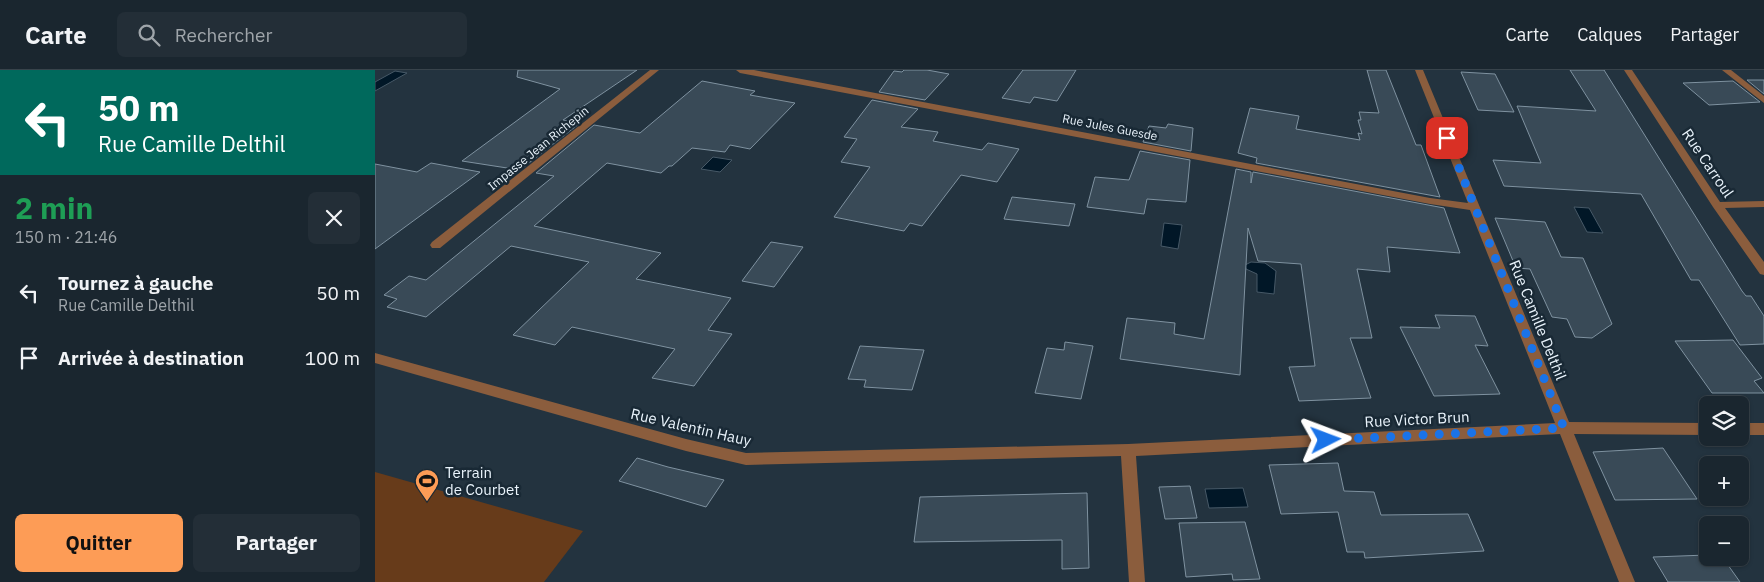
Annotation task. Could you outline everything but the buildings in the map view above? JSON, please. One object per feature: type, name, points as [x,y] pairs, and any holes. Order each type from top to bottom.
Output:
[{"type":"street","name":"Impasse Jean Richepin","points":[[436,245],[655,70]]},
{"type":"street","name":"Rue Jules Guesde","points":[[740,70],[1411,197],[1475,207]]},
{"type":"street","name":"Rue Camille Delthil","points":[[1419,70],[1627,582]]},
{"type":"street","name":"Rue Carroul","points":[[1628,70],[1717,205],[1764,272]]},
{"type":"street","points":[[1726,70],[1764,100]]},
{"type":"street","points":[[1717,205],[1764,204]]},
{"type":"street","name":"Rue Valentin Hauy","points":[[375,358],[686,445],[746,459],[1128,450]]},
{"type":"street","name":"Rue Victor Brun","points":[[1128,450],[1564,428],[1699,429]]},
{"type":"street","points":[[1749,429],[1764,429]]},
{"type":"street","points":[[1128,450],[1137,582]]},
{"type":"shaded area","name":"Terrain de Courbet","points":[[375,472],[583,531],[544,582],[375,582]]},
{"type":"water","points":[[395,71],[407,73],[375,91],[375,82]]},
{"type":"water","points":[[713,157],[732,160],[720,172],[701,169]]},
{"type":"water","points":[[1574,207],[1589,208],[1603,233],[1587,232]]},
{"type":"water","points":[[1164,223],[1182,225],[1178,249],[1161,246]]},
{"type":"water","points":[[1251,262],[1265,263],[1276,271],[1274,294],[1257,292],[1257,274],[1246,269],[1245,265]]},
{"type":"water","points":[[1243,488],[1248,507],[1209,508],[1205,489]]},
{"type":"place","name":"Terrain de Courbet","points":[[427,502]]},
{"type":"route","points":[[1326,440],[1564,428],[1447,138]]}]
